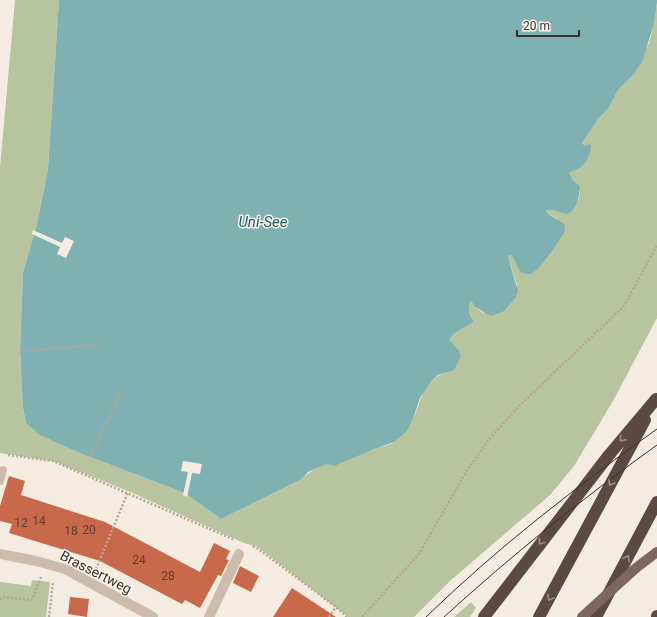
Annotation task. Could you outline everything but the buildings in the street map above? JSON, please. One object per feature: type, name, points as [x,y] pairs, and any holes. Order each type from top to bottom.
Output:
[{"type":"highway","points":[[484,617],[609,455],[657,398]]},
{"type":"highway","points":[[539,617],[657,398]]},
{"type":"highway","points":[[596,617],[657,502]]},
{"type":"main road","points":[[582,617],[636,568],[657,552]]},
{"type":"street","name":"Brassertweg","points":[[0,554],[56,566],[153,617]]},
{"type":"street","points":[[209,617],[239,554]]},
{"type":"lane","points":[[0,481],[3,470]]},
{"type":"path","points":[[362,617],[419,554],[466,472],[490,438],[519,406],[624,306],[657,245]]},
{"type":"path","points":[[20,351],[98,345]]},
{"type":"path","points":[[90,457],[122,390]]},
{"type":"path","points":[[4,455],[53,461],[128,492],[236,540]]},
{"type":"path","points":[[90,583],[128,492]]},
{"type":"path","points":[[248,545],[258,548],[347,617]]},
{"type":"path","points":[[0,600],[4,597],[32,600],[40,581],[45,563]]},
{"type":"path","points":[[49,617],[56,566]]},
{"type":"path","points":[[329,617],[336,608]]},
{"type":"green space","points":[[15,0],[59,0],[48,169],[37,224],[23,273],[20,351],[23,408],[26,423],[90,457],[185,493],[221,519],[302,479],[318,467],[338,459],[394,442],[415,415],[429,383],[433,379],[445,373],[453,344],[450,340],[454,334],[474,321],[469,311],[471,301],[475,307],[483,313],[517,285],[508,257],[510,255],[512,256],[520,272],[532,273],[551,253],[565,229],[556,218],[546,211],[578,200],[580,186],[568,173],[579,169],[585,146],[582,143],[598,119],[608,109],[618,90],[632,76],[649,43],[654,24],[657,2],[657,318],[613,401],[574,466],[550,495],[450,581],[414,617],[348,617],[258,547],[244,543],[128,491],[53,461],[0,453],[0,168]]},
{"type":"green space","points":[[32,580],[50,582],[46,617],[0,617],[0,582],[31,586]]},
{"type":"green space","points":[[471,602],[476,608],[470,617],[454,617]]},
{"type":"water","name":"Uni-See","points":[[59,0],[657,0],[657,2],[654,24],[642,62],[632,76],[618,90],[608,109],[598,119],[582,143],[585,146],[589,144],[591,145],[586,162],[577,170],[569,173],[572,179],[580,186],[580,192],[574,209],[570,213],[566,214],[554,210],[546,211],[564,224],[565,230],[563,234],[536,271],[530,274],[520,272],[512,256],[510,255],[508,257],[518,291],[516,297],[504,311],[491,316],[475,307],[471,301],[469,312],[474,321],[454,334],[450,340],[461,356],[454,370],[438,375],[432,380],[420,398],[407,431],[394,442],[334,466],[326,464],[308,472],[302,479],[221,519],[185,493],[62,445],[40,435],[26,423],[23,408],[20,351],[23,273],[37,224],[48,169]]},
{"type":"pier","points":[[33,230],[62,243],[65,237],[74,241],[66,258],[57,254],[60,247],[32,234]]},
{"type":"pier","points":[[183,461],[202,464],[200,474],[192,473],[187,497],[183,495],[188,472],[181,471]]},
{"type":"tram line","points":[[426,617],[509,542],[597,473],[657,429]]},
{"type":"tram line","points":[[444,617],[548,528],[657,445]]}]
